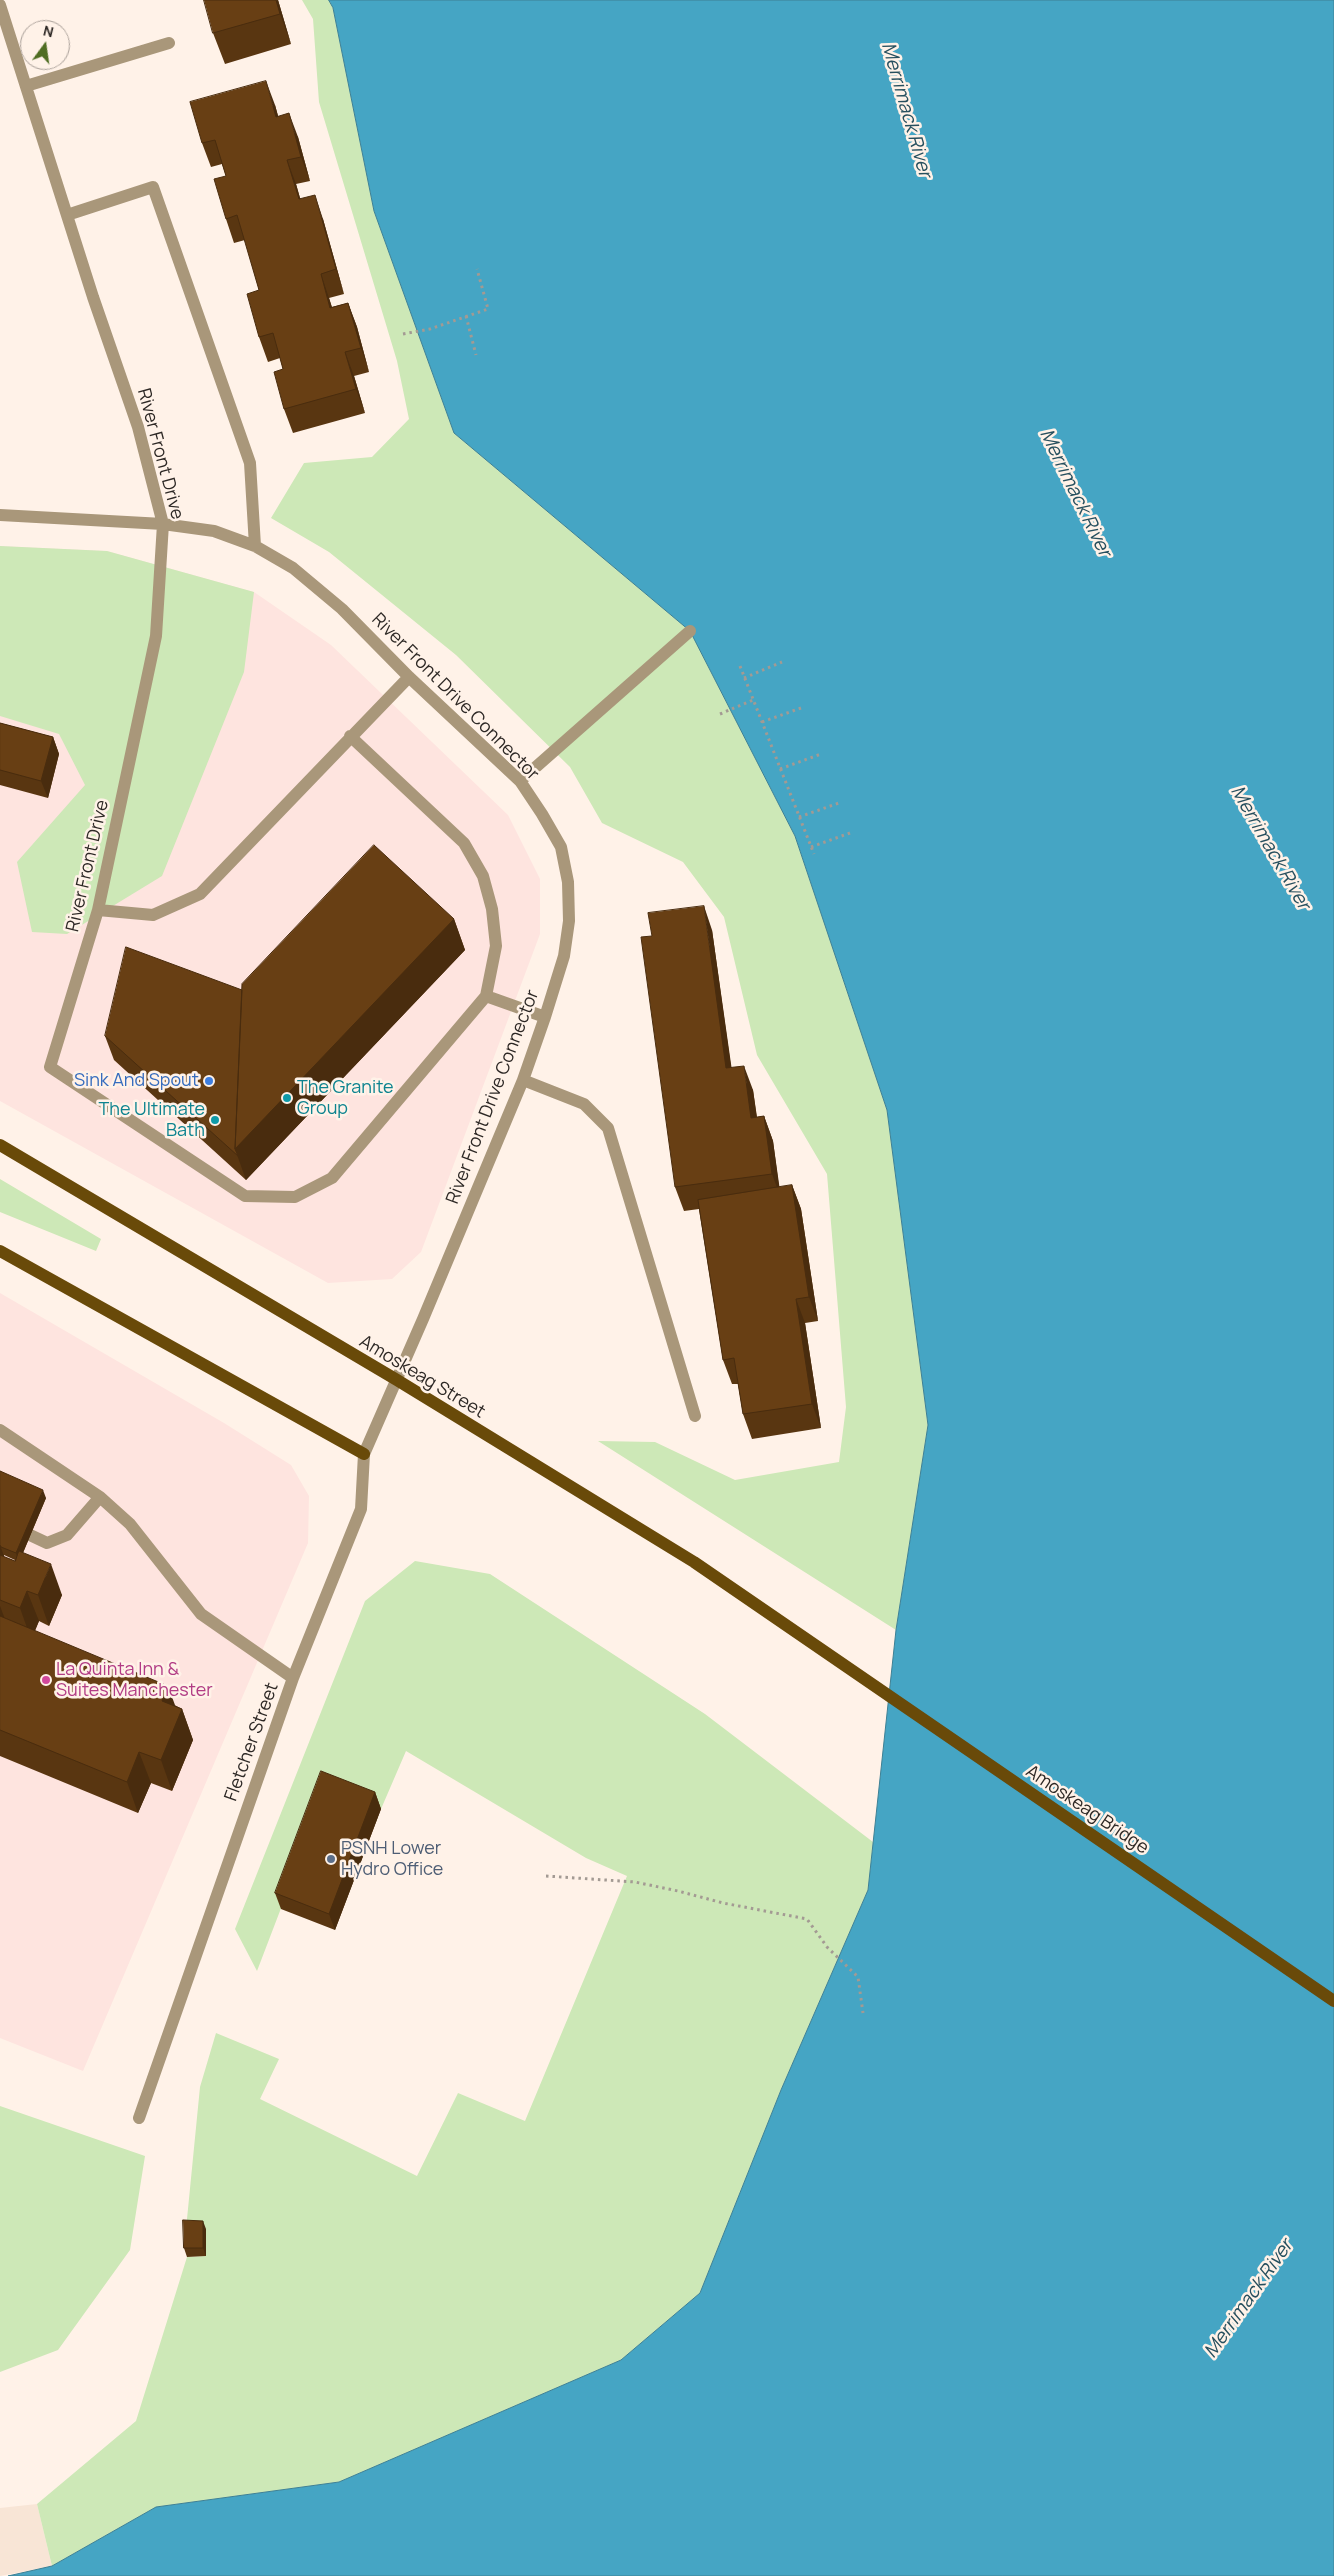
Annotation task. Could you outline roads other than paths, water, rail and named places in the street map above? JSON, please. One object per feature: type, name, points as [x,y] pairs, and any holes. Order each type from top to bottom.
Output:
[{"type":"main road","name":"Amoskeag Street","points":[[0,1145],[397,1380],[694,1562],[820,1648]]},
{"type":"main road","points":[[0,1251],[364,1454]]},
{"type":"main road","name":"Amoskeag Bridge","points":[[820,1648],[1334,2001]]},
{"type":"street","name":"River Front Drive","points":[[0,5],[67,215],[138,426],[163,524],[156,636],[98,910],[50,1067],[245,1196],[295,1197],[332,1178],[486,996]]},
{"type":"street","points":[[26,86],[169,43]]},
{"type":"street","points":[[67,215],[153,187],[250,463],[256,546]]},
{"type":"street","name":"River Front Drive Connector","points":[[0,514],[163,524],[214,531],[256,546],[293,568],[342,609],[409,677],[520,781],[561,846],[568,882],[569,921],[545,1017],[523,1080],[397,1380]]},
{"type":"street","points":[[520,781],[690,632]]},
{"type":"street","points":[[98,910],[153,915],[200,894],[350,736],[409,677]]},
{"type":"street","points":[[350,736],[464,843],[483,876],[492,909],[496,946],[486,996],[545,1017]]},
{"type":"street","points":[[523,1080],[584,1104],[608,1128],[695,1416]]},
{"type":"street","name":"Fletcher Street","points":[[139,2118],[293,1678],[361,1509],[364,1454],[397,1380]]},
{"type":"street","points":[[0,1430],[100,1496],[130,1524],[201,1614],[293,1678]]},
{"type":"street","points":[[30,1535],[47,1543],[67,1535],[100,1496]]},
{"type":"water","name":"Merrimack River","points":[[329,0],[1334,0],[1334,2576],[8,2576],[52,2566],[156,2507],[339,2482],[621,2360],[700,2293],[781,2090],[868,1890],[896,1630],[928,1425],[887,1110],[795,836],[690,631],[454,433],[374,211],[333,8]]},
{"type":"place","name":"Sink And Spout","points":[[209,1081]]},
{"type":"place","name":"The Granite Group","points":[[287,1098]]},
{"type":"place","name":"The Ultimate Bath","points":[[215,1120]]},
{"type":"place","name":"La Quinta Inn & Suites Manchester","points":[[46,1680]]},
{"type":"place","name":"PSNH Lower Hydro Office","points":[[331,1859]]}]
